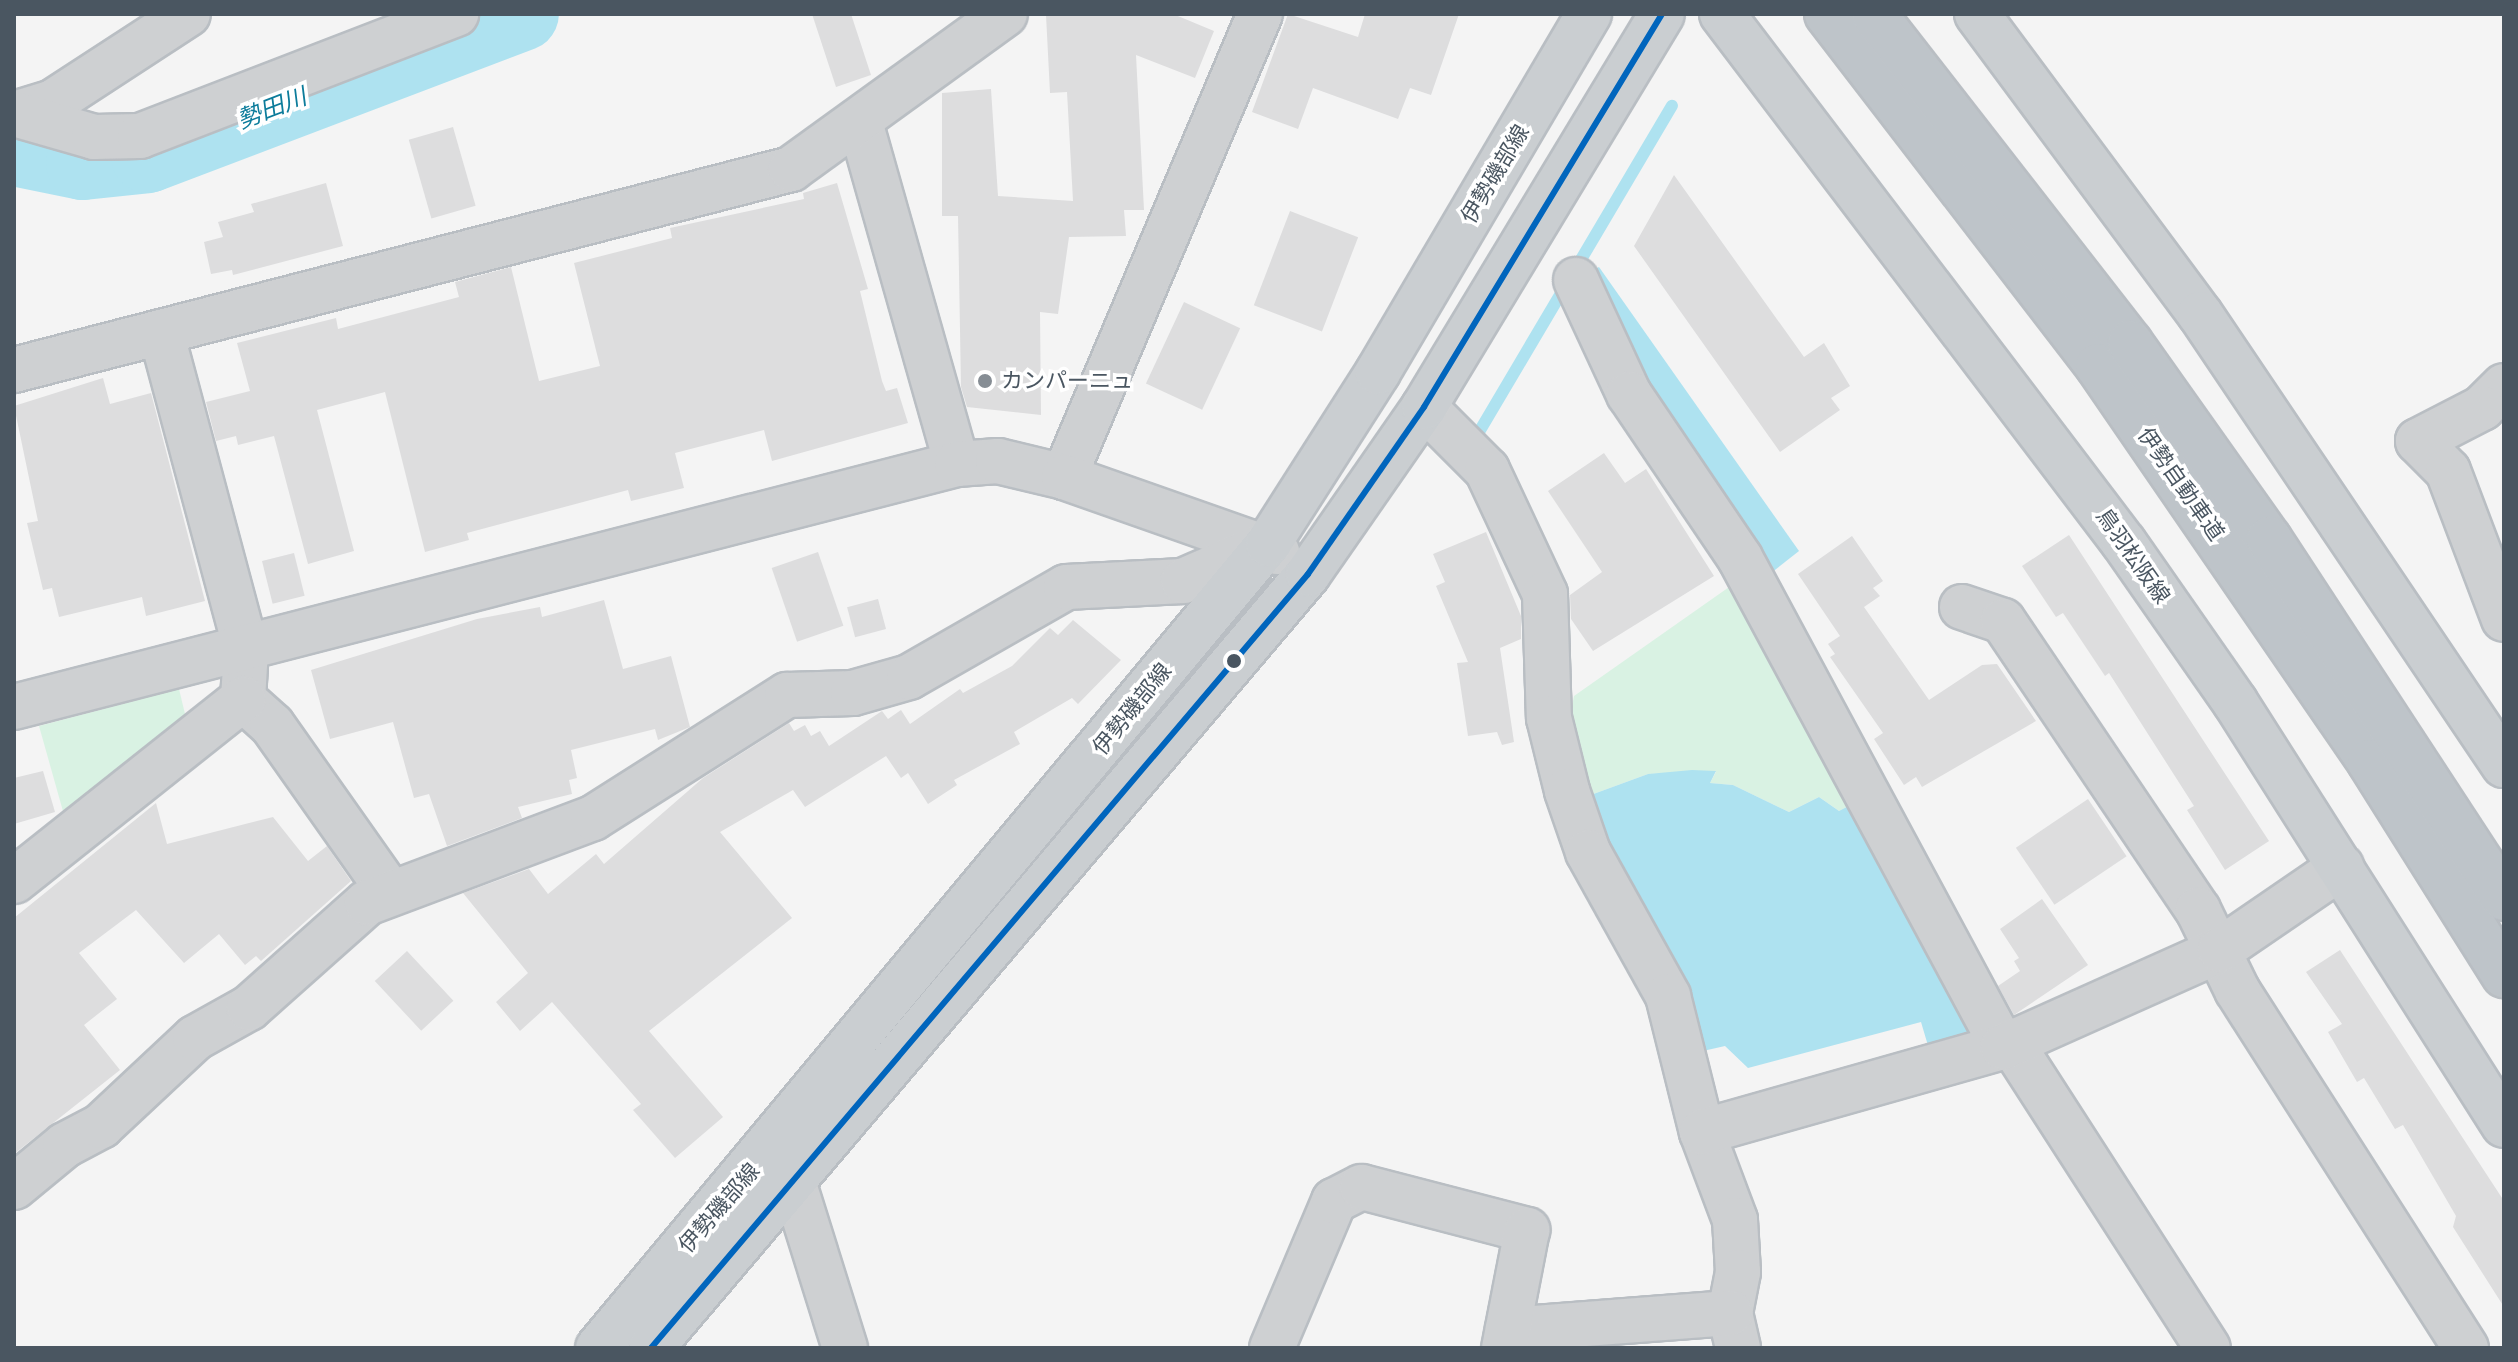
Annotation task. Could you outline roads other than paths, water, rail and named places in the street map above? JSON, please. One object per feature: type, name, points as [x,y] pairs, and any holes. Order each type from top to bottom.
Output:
[{"type":"highway","name":"伊勢自動車道","points":[[1827,14],[2098,366],[2370,762],[2504,975]]},
{"type":"highway","name":"伊勢自動車道","points":[[1874,14],[2130,343],[2278,552],[2504,898]]},
{"type":"main road","name":"伊勢磯部線","points":[[598,1348],[1268,544],[1378,372],[1589,14]]},
{"type":"main road","name":"伊勢磯部線","points":[[651,1348],[1308,574],[1424,407],[1662,14]]},
{"type":"main road","name":"鳥羽松阪線","points":[[1722,14],[2115,530],[2341,867],[2504,1125]]},
{"type":"main road","points":[[1977,14],[2209,327],[2503,760]]},
{"type":"street","points":[[16,114],[53,102],[188,14]]},
{"type":"street","points":[[16,114],[94,137],[140,136],[456,14]]},
{"type":"street","points":[[14,370],[791,169],[860,122],[1005,14]]},
{"type":"street","points":[[1064,477],[1260,14]]},
{"type":"street","points":[[860,122],[957,464]]},
{"type":"street","points":[[1576,280],[1629,394],[1740,558],[2007,1044],[2208,1348]]},
{"type":"street","points":[[14,881],[243,699],[246,649],[161,332]]},
{"type":"street","points":[[2504,386],[2482,408],[2418,441],[2448,471],[2504,619]]},
{"type":"street","points":[[1272,1348],[1334,1201],[1362,1187],[1527,1230],[1506,1339],[1734,1330],[1738,1272],[1735,1220],[1702,1132],[1668,996],[1588,852],[1567,791],[1549,718],[1545,594],[1487,470],[1424,407]]},
{"type":"street","points":[[14,707],[957,464],[998,461],[1064,477],[1268,544],[1308,574]]},
{"type":"street","points":[[14,1187],[65,1145],[101,1126],[152,1072],[249,1008],[367,903],[593,818],[787,695],[853,693],[909,677],[1066,587],[1183,581],[1268,544]]},
{"type":"street","points":[[1962,607],[2003,621],[2220,950],[2237,990],[2466,1348]]},
{"type":"street","points":[[243,699],[272,725],[390,892]]},
{"type":"street","points":[[1702,1132],[2007,1044],[2220,950],[2341,867]]},
{"type":"street","points":[[793,1181],[845,1348]]},
{"type":"water","points":[[1599,267],[1799,551],[1766,577],[1656,423],[1585,274]]},
{"type":"water","points":[[1716,771],[1710,783],[1733,785],[1789,812],[1819,797],[1839,811],[1860,800],[1980,1033],[1929,1049],[1921,1022],[1748,1068],[1725,1046],[1703,1051],[1603,842],[1588,796],[1648,774]]},
{"type":"waterway","name":"勢田川","points":[[14,149],[83,163],[148,156],[522,14]]},
{"type":"waterway","points":[[1479,432],[1672,106]]},
{"type":"place","name":"カンパーニュ","points":[[985,381]]}]
